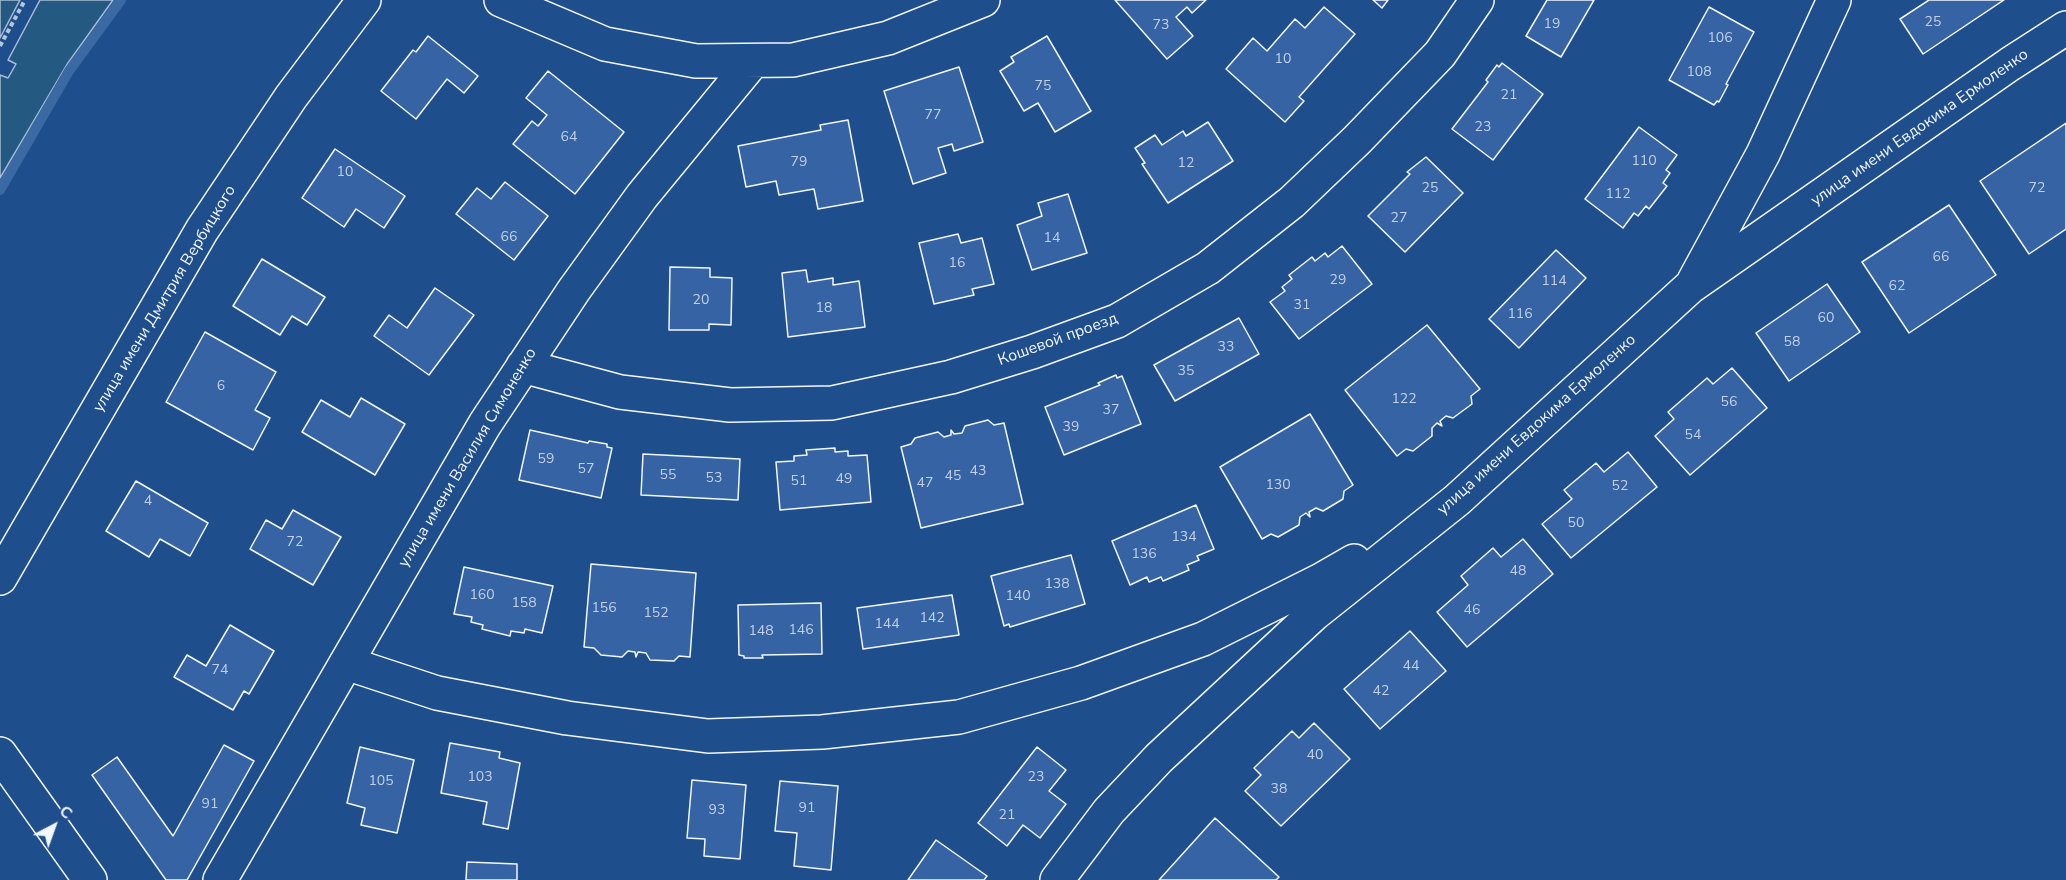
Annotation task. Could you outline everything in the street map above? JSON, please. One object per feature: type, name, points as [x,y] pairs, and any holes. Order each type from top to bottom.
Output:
[{"type":"street","name":"улица имени Дмитрия Вербицкого","points":[[0,578],[202,230],[291,97],[364,0]]},
{"type":"street","points":[[501,0],[605,45],[696,61],[793,60],[888,38],[983,0]]},
{"type":"street","name":"Кошевой проезд","points":[[523,366],[631,393],[730,405],[832,404],[951,377],[1032,352],[1117,321],[1208,268],[1292,202],[1357,140],[1440,54],[1477,0]]},
{"type":"street","points":[[1690,287],[1763,154],[1834,0]]},
{"type":"street","name":"улица имени Евдокима Ермоленко","points":[[1058,880],[1109,811],[1159,758],[1314,614],[1457,500],[1690,287],[2010,64],[2066,28]]},
{"type":"street","name":"улица имени Василия Симоненко","points":[[220,880],[445,492],[523,366],[574,290],[642,196],[753,60]]},
{"type":"street","points":[[346,663],[437,693],[567,718],[708,736],[822,732],[960,717],[1082,683],[1203,639],[1321,580],[1457,500]]},
{"type":"street","points":[[0,754],[90,880]]},
{"type":"path","points":[[0,46],[25,0]]},
{"type":"shaded area","points":[[0,0],[20,0],[0,38]]},
{"type":"shaded area","points":[[40,0],[113,0],[68,63],[0,178],[0,75],[8,78],[16,64],[8,60]]},
{"type":"building","points":[[1115,0],[1206,0],[1192,13],[1187,7],[1176,17],[1193,36],[1167,59]]},
{"type":"building","points":[[1373,0],[1388,0],[1382,8]]},
{"type":"building","points":[[1547,0],[1594,0],[1561,57],[1526,36]]},
{"type":"building","points":[[1929,0],[2004,0],[1923,54],[1900,19]]},
{"type":"building","points":[[1324,7],[1355,34],[1299,97],[1304,101],[1285,122],[1226,69],[1253,38],[1267,51],[1295,19],[1305,28]]},
{"type":"building","points":[[1709,7],[1754,32],[1719,102],[1717,101],[1714,105],[1669,80]]},
{"type":"building","points":[[428,36],[478,76],[464,93],[447,79],[416,119],[381,91],[413,50],[416,52]]},
{"type":"building","points":[[1047,36],[1091,111],[1055,132],[1038,103],[1024,111],[1000,71],[1014,62],[1011,57]]},
{"type":"building","points":[[1502,63],[1543,94],[1493,160],[1452,129],[1488,82],[1486,80],[1497,65],[1499,67]]},
{"type":"building","points":[[959,67],[983,142],[954,151],[952,144],[938,148],[946,173],[913,184],[884,91]]},
{"type":"building","points":[[548,71],[624,132],[575,194],[513,144],[532,121],[538,126],[547,115],[526,98]]},
{"type":"building","points":[[848,120],[863,201],[818,209],[814,189],[779,195],[776,181],[746,187],[738,146],[821,130],[820,125]]},
{"type":"building","points":[[1208,122],[1233,161],[1168,203],[1142,164],[1145,163],[1135,148],[1155,135],[1162,145],[1183,131],[1186,136]]},
{"type":"building","points":[[2066,123],[2066,229],[2029,254],[1980,181]]},
{"type":"building","points":[[1639,127],[1677,155],[1666,170],[1670,173],[1663,183],[1667,186],[1649,209],[1646,206],[1638,216],[1634,213],[1623,228],[1585,199]]},
{"type":"building","points":[[335,149],[405,196],[384,228],[356,209],[344,227],[302,198]]},
{"type":"building","points":[[1426,157],[1463,193],[1405,252],[1368,216],[1410,174],[1407,172]]},
{"type":"building","points":[[505,182],[548,216],[514,260],[456,214],[477,188],[491,199]]},
{"type":"building","points":[[1068,194],[1087,253],[1032,270],[1017,225],[1042,216],[1038,203]]},
{"type":"building","points":[[1949,205],[1996,275],[1909,333],[1862,262]]},
{"type":"building","points":[[958,234],[961,243],[982,238],[994,284],[972,289],[974,295],[934,304],[919,243]]},
{"type":"building","points":[[1342,246],[1372,284],[1299,339],[1270,302],[1285,291],[1282,287],[1292,279],[1289,275],[1312,257],[1315,261],[1325,253],[1328,257]]},
{"type":"building","points":[[1556,250],[1586,278],[1519,348],[1489,319]]},
{"type":"building","points":[[262,259],[325,297],[307,325],[292,316],[280,335],[233,306]]},
{"type":"building","points":[[670,267],[710,268],[710,277],[732,278],[731,325],[709,324],[709,330],[669,330]]},
{"type":"building","points":[[806,270],[808,282],[833,278],[833,285],[859,281],[865,327],[788,337],[782,273]]},
{"type":"building","points":[[1827,284],[1860,332],[1789,381],[1756,333]]},
{"type":"building","points":[[435,288],[474,315],[429,375],[374,336],[389,315],[407,328]]},
{"type":"building","points":[[1239,318],[1259,354],[1175,401],[1154,365]]},
{"type":"building","points":[[1427,325],[1480,389],[1471,396],[1472,404],[1453,418],[1446,416],[1440,421],[1442,426],[1437,423],[1432,428],[1432,436],[1413,451],[1406,449],[1397,456],[1345,390]]},
{"type":"building","points":[[205,332],[276,372],[255,410],[270,418],[253,450],[166,402]]},
{"type":"building","points":[[1732,368],[1767,408],[1690,475],[1655,436],[1674,419],[1668,412],[1707,378],[1713,384]]},
{"type":"building","points":[[1116,375],[1117,378],[1122,376],[1141,424],[1064,455],[1045,407],[1100,385],[1098,383]]},
{"type":"building","points":[[361,398],[405,424],[375,475],[302,432],[321,400],[350,417]]},
{"type":"building","points":[[1310,414],[1353,485],[1344,491],[1343,499],[1323,511],[1316,508],[1309,512],[1310,517],[1306,513],[1300,517],[1299,525],[1278,537],[1271,534],[1262,539],[1220,467]]},
{"type":"building","points":[[988,420],[994,425],[1004,423],[1023,504],[921,528],[901,447],[911,444],[915,438],[938,432],[944,437],[951,435],[951,430],[954,434],[962,433],[965,426]]},
{"type":"building","points":[[530,430],[588,443],[589,441],[607,444],[607,447],[612,448],[601,498],[519,480]]},
{"type":"building","points":[[835,448],[835,452],[848,451],[848,456],[867,455],[871,502],[780,510],[776,462],[794,461],[794,456],[807,455],[806,450]]},
{"type":"building","points":[[1628,452],[1657,487],[1571,558],[1542,524],[1572,499],[1564,490],[1596,463],[1604,472]]},
{"type":"building","points":[[643,454],[740,459],[738,500],[641,495]]},
{"type":"building","points":[[136,481],[208,523],[190,556],[160,539],[149,557],[106,531]]},
{"type":"building","points":[[1196,505],[1214,549],[1197,556],[1199,560],[1187,565],[1189,570],[1163,581],[1161,577],[1149,582],[1147,577],[1130,585],[1112,541]]},
{"type":"building","points":[[293,510],[341,537],[313,585],[250,549],[266,520],[282,529]]},
{"type":"building","points":[[1523,539],[1553,574],[1467,647],[1437,612],[1468,585],[1461,576],[1493,548],[1501,557]]},
{"type":"building","points":[[1071,555],[1085,604],[1010,627],[1009,624],[1004,626],[991,576]]},
{"type":"building","points":[[591,564],[696,573],[690,657],[679,656],[674,661],[650,660],[646,653],[638,652],[636,657],[635,652],[628,651],[622,657],[601,655],[594,648],[584,647]]},
{"type":"building","points":[[464,567],[553,586],[542,633],[525,629],[524,633],[511,631],[510,636],[482,629],[483,625],[471,622],[472,617],[454,614]]},
{"type":"building","points":[[952,595],[959,635],[863,649],[857,608]]},
{"type":"building","points":[[821,603],[822,654],[762,655],[763,658],[744,658],[739,655],[738,605]]},
{"type":"building","points":[[230,625],[274,651],[249,694],[244,691],[233,710],[174,677],[187,655],[206,666]]},
{"type":"building","points":[[1410,631],[1446,671],[1380,729],[1344,689]]},
{"type":"building","points":[[1314,723],[1350,759],[1281,826],[1245,791],[1261,775],[1254,768],[1292,731],[1299,738]]},
{"type":"building","points":[[450,743],[500,752],[499,758],[520,763],[508,829],[483,824],[487,802],[441,793]]},
{"type":"building","points":[[224,745],[254,761],[187,880],[166,880],[92,775],[117,757],[173,836]]},
{"type":"building","points":[[360,747],[414,760],[397,833],[361,825],[365,808],[347,803]]},
{"type":"building","points":[[1037,747],[1066,770],[1049,791],[1066,804],[1040,838],[1023,825],[1007,846],[978,823]]},
{"type":"building","points":[[692,780],[746,785],[740,859],[704,856],[705,839],[687,838]]},
{"type":"building","points":[[780,781],[838,786],[831,870],[794,866],[797,833],[775,831]]},
{"type":"building","points":[[1215,818],[1279,877],[1276,880],[1159,880]]},
{"type":"building","points":[[936,840],[987,876],[984,880],[908,880]]},
{"type":"building","points":[[467,862],[517,864],[517,880],[466,880]]},
{"type":"waterway","points":[[0,190],[69,71],[121,0]]}]
